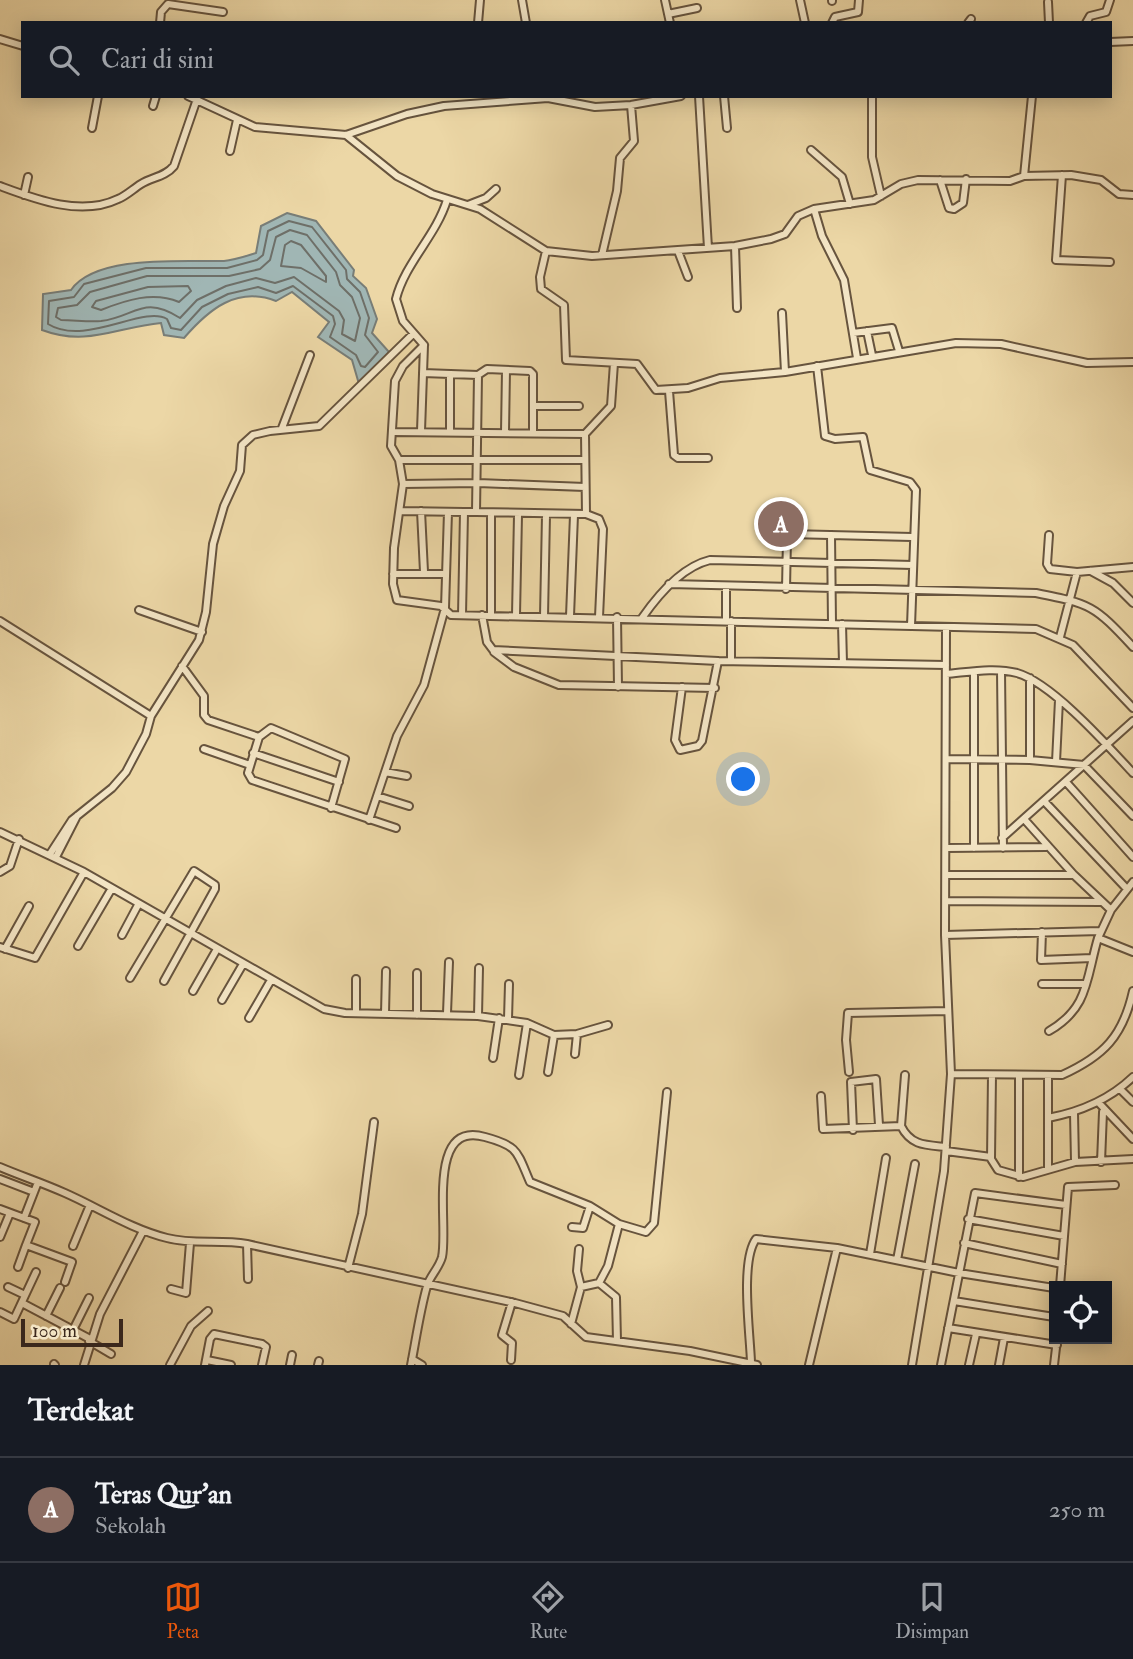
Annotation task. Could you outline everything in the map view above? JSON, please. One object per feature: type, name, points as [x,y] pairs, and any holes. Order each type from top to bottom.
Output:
[{"type":"street","points":[[478,21],[480,0]]},
{"type":"street","points":[[522,0],[526,21]]},
{"type":"street","points":[[665,0],[670,21]]},
{"type":"street","points":[[800,0],[805,21]]},
{"type":"street","points":[[833,21],[835,17],[858,12],[859,0]]},
{"type":"street","points":[[1087,21],[1090,16],[1106,12],[1110,0]]},
{"type":"street","points":[[1048,2],[1049,21]]},
{"type":"street","points":[[160,21],[161,12],[168,4],[223,12]]},
{"type":"street","points":[[668,14],[697,8]]},
{"type":"street","points":[[0,39],[21,45]]},
{"type":"street","points":[[1112,42],[1133,41]]},
{"type":"street","points":[[92,128],[97,98]]},
{"type":"street","points":[[153,106],[155,98]]},
{"type":"street","points":[[194,98],[237,120],[275,130],[346,135],[429,107],[480,100],[525,98]]},
{"type":"street","points":[[552,98],[594,107],[631,105],[670,98]]},
{"type":"street","points":[[699,98],[708,248]]},
{"type":"street","points":[[724,98],[727,128]]},
{"type":"street","points":[[872,98],[872,157],[881,196]]},
{"type":"street","points":[[1024,176],[1032,98]]},
{"type":"street","points":[[0,186],[51,203],[102,204],[116,200],[139,185],[167,174],[174,166],[197,99]]},
{"type":"street","points":[[602,255],[617,191],[620,158],[634,141],[631,105]]},
{"type":"street","points":[[230,151],[237,120]]},
{"type":"street","points":[[346,135],[397,176],[447,200],[468,205],[546,251],[602,255],[735,246],[781,236],[798,216],[814,209],[874,200],[908,182],[1010,181],[1024,176],[1062,175],[1101,180],[1119,194],[1133,195]]},
{"type":"street","points":[[811,150],[842,177],[850,204]]},
{"type":"street","points":[[1062,175],[1056,260],[1110,262]]},
{"type":"street","points":[[24,195],[28,177]]},
{"type":"street","points":[[940,180],[949,208],[954,209],[963,203],[966,180]]},
{"type":"street","points":[[468,205],[486,198],[496,189]]},
{"type":"street","points":[[421,431],[424,345],[398,312],[398,291],[437,227],[447,200]]},
{"type":"street","points":[[814,209],[822,236],[844,280],[857,358]]},
{"type":"street","points":[[735,246],[737,308]]},
{"type":"street","points":[[546,251],[540,284],[544,293],[564,305],[566,360],[637,364],[652,388],[669,391],[720,378],[785,372],[872,355],[956,343],[1001,344],[1087,362],[1133,362]]},
{"type":"street","points":[[678,251],[688,277]]},
{"type":"street","points":[[782,313],[785,372]]},
{"type":"street","points":[[853,333],[894,328],[899,351]]},
{"type":"street","points":[[867,331],[872,355]]},
{"type":"street","points":[[53,856],[68,824],[126,772],[146,734],[151,716],[202,632],[214,544],[224,506],[240,471],[242,444],[253,435],[282,428],[311,428],[324,423],[413,334]]},
{"type":"street","points":[[424,345],[396,377],[395,432],[391,446],[399,460],[403,484],[393,573],[397,600],[445,608],[449,614],[462,615],[1035,629],[1060,637],[1073,645],[1133,708]]},
{"type":"street","points":[[282,428],[310,355]]},
{"type":"street","points":[[586,514],[584,434],[611,406],[614,363]]},
{"type":"street","points":[[817,366],[823,433],[826,438],[863,437],[870,470],[914,486],[911,626]]},
{"type":"street","points":[[423,373],[478,374],[487,369],[532,372],[533,432]]},
{"type":"street","points":[[505,432],[506,370]]},
{"type":"street","points":[[450,374],[450,430]]},
{"type":"street","points":[[477,512],[478,374]]},
{"type":"street","points":[[669,391],[674,455],[678,458],[708,458]]},
{"type":"street","points":[[534,406],[579,406]]},
{"type":"street","points":[[395,432],[450,430],[584,434]]},
{"type":"street","points":[[399,460],[584,460]]},
{"type":"street","points":[[403,484],[478,483],[585,487]]},
{"type":"street","points":[[401,511],[477,512],[491,515],[586,514],[598,519],[603,529],[599,617]]},
{"type":"street","points":[[421,511],[424,572]]},
{"type":"street","points":[[369,820],[397,736],[424,685],[445,608],[448,512]]},
{"type":"street","points":[[462,615],[464,512]]},
{"type":"street","points":[[544,616],[546,514]]},
{"type":"street","points":[[491,515],[491,615]]},
{"type":"street","points":[[516,615],[518,515]]},
{"type":"street","points":[[570,617],[574,515]]},
{"type":"street","points":[[786,589],[789,534],[912,537]]},
{"type":"street","points":[[831,534],[832,623]]},
{"type":"street","points":[[1049,535],[1048,567],[1077,572],[1133,567]]},
{"type":"street","points":[[642,618],[669,584],[702,562],[710,560],[913,565]]},
{"type":"street","points":[[1089,570],[1113,583],[1133,603]]},
{"type":"street","points":[[1060,637],[1077,572]]},
{"type":"street","points":[[393,573],[446,574]]},
{"type":"street","points":[[669,584],[786,589],[1036,593],[1074,600],[1100,612],[1133,646]]},
{"type":"street","points":[[726,587],[730,660]]},
{"type":"street","points":[[139,610],[202,632]]},
{"type":"street","points":[[482,615],[487,642],[493,650],[514,667],[546,681],[618,687],[715,688]]},
{"type":"street","points":[[617,617],[618,687]]},
{"type":"street","points":[[0,621],[151,716]]},
{"type":"street","points":[[842,624],[843,663]]},
{"type":"street","points":[[912,1365],[944,1171],[951,1074],[945,935],[946,627]]},
{"type":"street","points":[[493,650],[718,661],[946,666]]},
{"type":"street","points":[[682,687],[675,740],[680,750],[698,746],[702,741],[715,688],[718,661]]},
{"type":"street","points":[[183,666],[204,696],[204,715],[208,720],[258,737]]},
{"type":"street","points":[[974,671],[974,848]]},
{"type":"street","points":[[946,674],[1001,671],[1030,678],[1059,700],[1133,773]]},
{"type":"street","points":[[1001,671],[1003,848]]},
{"type":"street","points":[[1030,678],[1030,760]]},
{"type":"street","points":[[1056,762],[1059,700]]},
{"type":"street","points":[[1002,838],[1108,747],[1133,721]]},
{"type":"street","points":[[331,808],[345,765],[341,756],[271,728],[258,737],[248,773],[252,780],[331,808],[396,828]]},
{"type":"street","points":[[204,749],[250,765]]},
{"type":"street","points":[[253,753],[339,782]]},
{"type":"street","points":[[946,760],[1030,760],[1084,765],[1133,816]]},
{"type":"street","points":[[385,772],[407,776]]},
{"type":"street","points":[[1066,782],[1133,857]]},
{"type":"street","points":[[377,796],[409,806]]},
{"type":"street","points":[[1044,800],[1126,889]]},
{"type":"street","points":[[1024,819],[1046,847],[1111,910]]},
{"type":"street","points":[[0,832],[84,872],[324,1009],[385,1014],[447,1013],[508,1019],[527,1023],[554,1035],[577,1034],[608,1025]]},
{"type":"street","points":[[0,872],[10,866],[19,839]]},
{"type":"street","points":[[947,848],[1046,847]]},
{"type":"street","points":[[29,906],[3,948],[35,958],[84,872]]},
{"type":"street","points":[[130,978],[194,872],[215,887],[164,981]]},
{"type":"street","points":[[946,875],[1074,876]]},
{"type":"street","points":[[1049,1031],[1075,1012],[1099,934],[1111,910],[1133,882]]},
{"type":"street","points":[[78,946],[112,888]]},
{"type":"street","points":[[946,901],[1100,902]]},
{"type":"street","points":[[122,935],[138,905]]},
{"type":"street","points":[[945,935],[1042,932],[1099,934],[1133,952]]},
{"type":"street","points":[[1042,932],[1041,960],[1092,958]]},
{"type":"street","points":[[193,991],[217,949]]},
{"type":"street","points":[[447,1013],[449,962]]},
{"type":"street","points":[[222,1000],[243,964]]},
{"type":"street","points":[[478,1016],[479,968]]},
{"type":"street","points":[[385,1014],[386,971]]},
{"type":"street","points":[[417,973],[417,1015]]},
{"type":"street","points":[[356,979],[356,1013]]},
{"type":"street","points":[[249,1018],[271,980]]},
{"type":"street","points":[[508,1019],[509,984]]},
{"type":"street","points":[[1042,984],[1085,984]]},
{"type":"street","points":[[951,1074],[1062,1075],[1089,1061],[1112,1042],[1130,1020],[1133,991]]},
{"type":"street","points":[[849,1072],[846,1020],[849,1013],[947,1011]]},
{"type":"street","points":[[493,1058],[499,1018]]},
{"type":"street","points":[[519,1074],[527,1023]]},
{"type":"street","points":[[575,1054],[577,1034]]},
{"type":"street","points":[[548,1072],[554,1035]]},
{"type":"street","points":[[905,1075],[901,1126],[907,1137],[917,1144],[946,1151],[991,1157]]},
{"type":"street","points":[[992,1075],[991,1157],[995,1168],[1019,1177],[1075,1162],[1133,1159]]},
{"type":"street","points":[[1019,1075],[1019,1177]]},
{"type":"street","points":[[1048,1076],[1048,1168]]},
{"type":"street","points":[[1048,1118],[1074,1113],[1098,1102],[1120,1089],[1133,1077]]},
{"type":"street","points":[[853,1130],[851,1082],[876,1079],[879,1125]]},
{"type":"street","points":[[1120,1089],[1133,1102]]},
{"type":"street","points":[[422,1365],[411,1362],[428,1283],[441,1261],[444,1241],[443,1178],[448,1152],[463,1136],[473,1134],[506,1143],[515,1148],[530,1182],[590,1206],[619,1224],[646,1232],[653,1223],[667,1092]]},
{"type":"street","points":[[821,1096],[823,1129],[853,1130],[879,1125],[901,1126]]},
{"type":"street","points":[[1098,1102],[1103,1111],[1133,1139]]},
{"type":"street","points":[[1101,1162],[1103,1111]]},
{"type":"street","points":[[1074,1113],[1075,1162]]},
{"type":"street","points":[[348,1268],[362,1214],[363,1185],[374,1122]]},
{"type":"street","points":[[870,1254],[886,1158]]},
{"type":"street","points":[[897,1260],[915,1164]]},
{"type":"street","points":[[0,1167],[143,1231],[190,1243],[229,1240],[348,1268],[428,1283],[563,1316],[582,1336],[754,1364],[748,1264],[751,1245],[756,1239],[837,1248],[959,1273],[1049,1287]]},
{"type":"street","points":[[0,1179],[34,1192]]},
{"type":"street","points":[[24,1218],[38,1182]]},
{"type":"street","points":[[1060,1281],[1069,1186],[1115,1185]]},
{"type":"street","points":[[941,1365],[973,1197],[979,1192],[1066,1205]]},
{"type":"street","points":[[73,1246],[90,1205]]},
{"type":"street","points":[[572,1227],[583,1228],[590,1206]]},
{"type":"street","points":[[0,1209],[35,1222],[18,1267]]},
{"type":"street","points":[[0,1237],[10,1213]]},
{"type":"street","points":[[968,1219],[1064,1236]]},
{"type":"street","points":[[581,1287],[599,1283],[608,1266],[619,1224]]},
{"type":"street","points":[[84,1365],[90,1340],[143,1231]]},
{"type":"street","points":[[171,1289],[186,1293],[190,1243]]},
{"type":"street","points":[[964,1243],[1062,1264]]},
{"type":"street","points":[[247,1244],[248,1279]]},
{"type":"street","points":[[26,1245],[72,1262],[47,1316]]},
{"type":"street","points":[[809,1365],[837,1248]]},
{"type":"street","points":[[571,1324],[581,1287],[577,1271],[579,1249]]},
{"type":"street","points":[[0,1312],[14,1319],[36,1272]]},
{"type":"street","points":[[599,1283],[616,1297],[617,1341]]},
{"type":"street","points":[[8,1287],[25,1295]]},
{"type":"street","points":[[73,1330],[89,1298]]},
{"type":"street","points":[[954,1301],[1049,1316]]},
{"type":"street","points":[[511,1360],[512,1343],[503,1338],[502,1333],[512,1302]]},
{"type":"street","points":[[22,1303],[111,1354]]},
{"type":"street","points":[[170,1365],[191,1326],[208,1311]]},
{"type":"street","points":[[948,1328],[1004,1338],[1049,1341]]},
{"type":"street","points":[[231,1365],[206,1363],[209,1339],[214,1334],[262,1344],[266,1347],[262,1365]]},
{"type":"street","points":[[969,1365],[976,1334]]},
{"type":"street","points":[[999,1365],[1004,1338]]},
{"type":"street","points":[[1054,1365],[1057,1344]]},
{"type":"street","points":[[290,1365],[292,1355]]},
{"type":"water","points":[[287,213],[316,221],[354,270],[353,276],[366,288],[377,319],[372,333],[389,352],[359,384],[352,360],[318,337],[329,322],[292,292],[276,301],[249,296],[236,298],[203,318],[184,338],[164,335],[161,323],[73,337],[42,330],[43,294],[71,290],[83,278],[120,265],[165,261],[224,261],[256,253],[261,226]]},
{"type":"place","name":"Teras Qur'an","points":[[781,524]]}]
